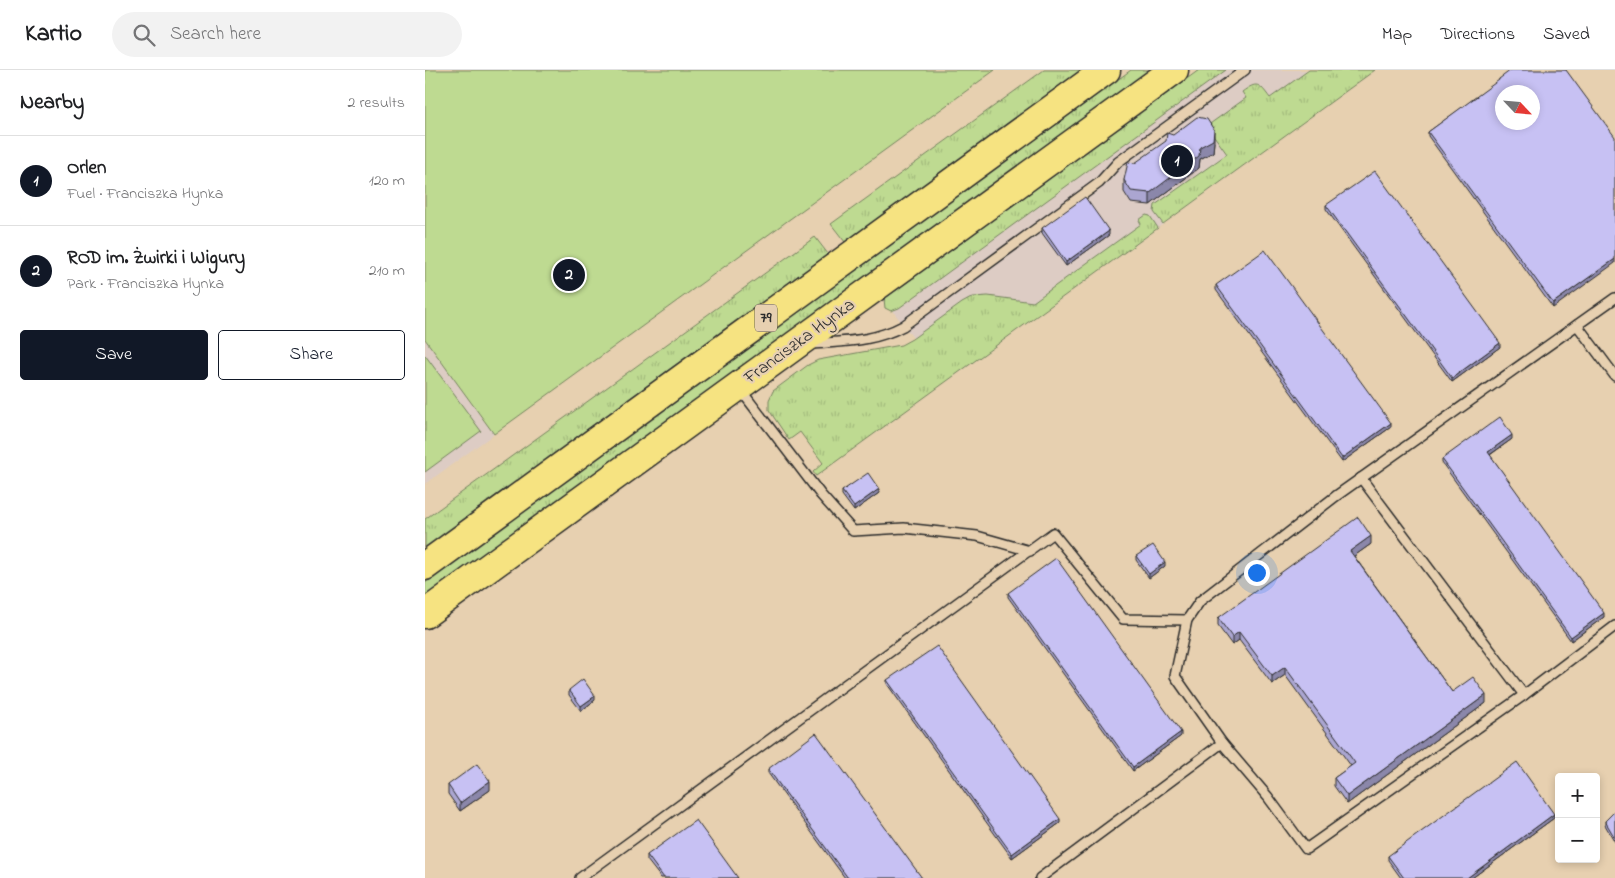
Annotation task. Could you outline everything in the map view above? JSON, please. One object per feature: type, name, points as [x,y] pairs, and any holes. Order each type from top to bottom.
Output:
[{"type":"main road","name":"79","points":[[425,566],[1106,70]]},
{"type":"main road","name":"Franciszka Hynka","points":[[425,614],[1174,70]]},
{"type":"lane","points":[[796,345],[867,340],[879,337],[903,326],[1099,183],[1118,162],[1245,70]]},
{"type":"lane","points":[[1615,298],[1336,496],[1200,601],[1187,620],[1175,676],[1222,743],[1268,797],[1306,849],[1524,695],[1615,626]]},
{"type":"lane","points":[[1577,325],[1615,376]]},
{"type":"lane","points":[[738,387],[816,490],[853,531],[905,528],[977,536],[1030,551]]},
{"type":"lane","points":[[1361,478],[1524,695]]},
{"type":"lane","points":[[580,878],[1053,533],[1123,618],[1187,620]]},
{"type":"lane","points":[[1040,878],[1222,743]]},
{"type":"shaded area","points":[[1199,70],[1375,70],[946,382],[884,299]]},
{"type":"shaded area","points":[[425,339],[494,434],[425,484]]},
{"type":"green space","points":[[425,70],[995,70],[494,434],[425,339]]},
{"type":"green space","points":[[1044,70],[1081,70],[845,242],[831,224]]},
{"type":"green space","points":[[1131,70],[1152,70],[425,598],[425,583]]},
{"type":"green space","points":[[1199,70],[1226,70],[899,308],[891,311],[885,308],[884,299]]},
{"type":"green space","points":[[1309,70],[1375,70],[1163,224],[1154,212],[1155,205],[1227,154],[1207,126],[1246,98],[1242,92],[1251,86],[1257,85],[1270,98]]},
{"type":"green space","points":[[1146,215],[1150,216],[1158,228],[816,476],[813,472],[823,463],[800,432],[789,440],[769,410],[769,400],[773,391],[808,365],[818,360],[901,345],[973,297],[988,296],[1033,302],[1141,224],[1139,220]]},
{"type":"green space","points":[[815,237],[828,254],[425,547],[425,519]]},
{"type":"green space","points":[[425,355],[481,431],[425,472]]},
{"type":"building","points":[[1511,70],[1566,70],[1615,137],[1615,259],[1553,303],[1428,132]]},
{"type":"building","points":[[1197,117],[1207,119],[1214,130],[1213,140],[1200,147],[1199,156],[1150,193],[1131,191],[1124,180],[1128,162],[1135,163],[1166,141],[1167,133],[1173,135]]},
{"type":"building","points":[[1375,171],[1500,343],[1452,378],[1326,205]]},
{"type":"building","points":[[1085,197],[1109,231],[1066,262],[1042,228]]},
{"type":"building","points":[[1265,250],[1391,423],[1342,458],[1216,285]]},
{"type":"building","points":[[1500,417],[1512,435],[1488,452],[1604,613],[1571,637],[1442,459]]},
{"type":"building","points":[[868,473],[879,489],[854,507],[842,491]]},
{"type":"building","points":[[1358,517],[1371,536],[1350,551],[1452,692],[1473,677],[1486,695],[1347,796],[1334,778],[1355,763],[1285,667],[1272,676],[1239,632],[1232,637],[1218,618]]},
{"type":"building","points":[[1153,545],[1165,562],[1149,574],[1136,556]]},
{"type":"building","points":[[1056,558],[1181,732],[1133,767],[1008,593]]},
{"type":"building","points":[[937,646],[1060,819],[1012,854],[887,680]]},
{"type":"building","points":[[583,679],[595,696],[581,706],[569,690]]},
{"type":"building","points":[[816,733],[922,878],[848,878],[768,769]]},
{"type":"building","points":[[1517,762],[1554,814],[1467,878],[1404,878],[1388,856]]},
{"type":"building","points":[[477,764],[490,781],[460,803],[448,785]]},
{"type":"building","points":[[1615,811],[1615,838],[1605,821]]},
{"type":"building","points":[[696,820],[738,878],[664,878],[647,855]]},
{"type":"place","name":"Orlen","points":[[1177,161]]},
{"type":"place","name":"ROD im. Żwirki i Wigury","points":[[569,275]]}]
